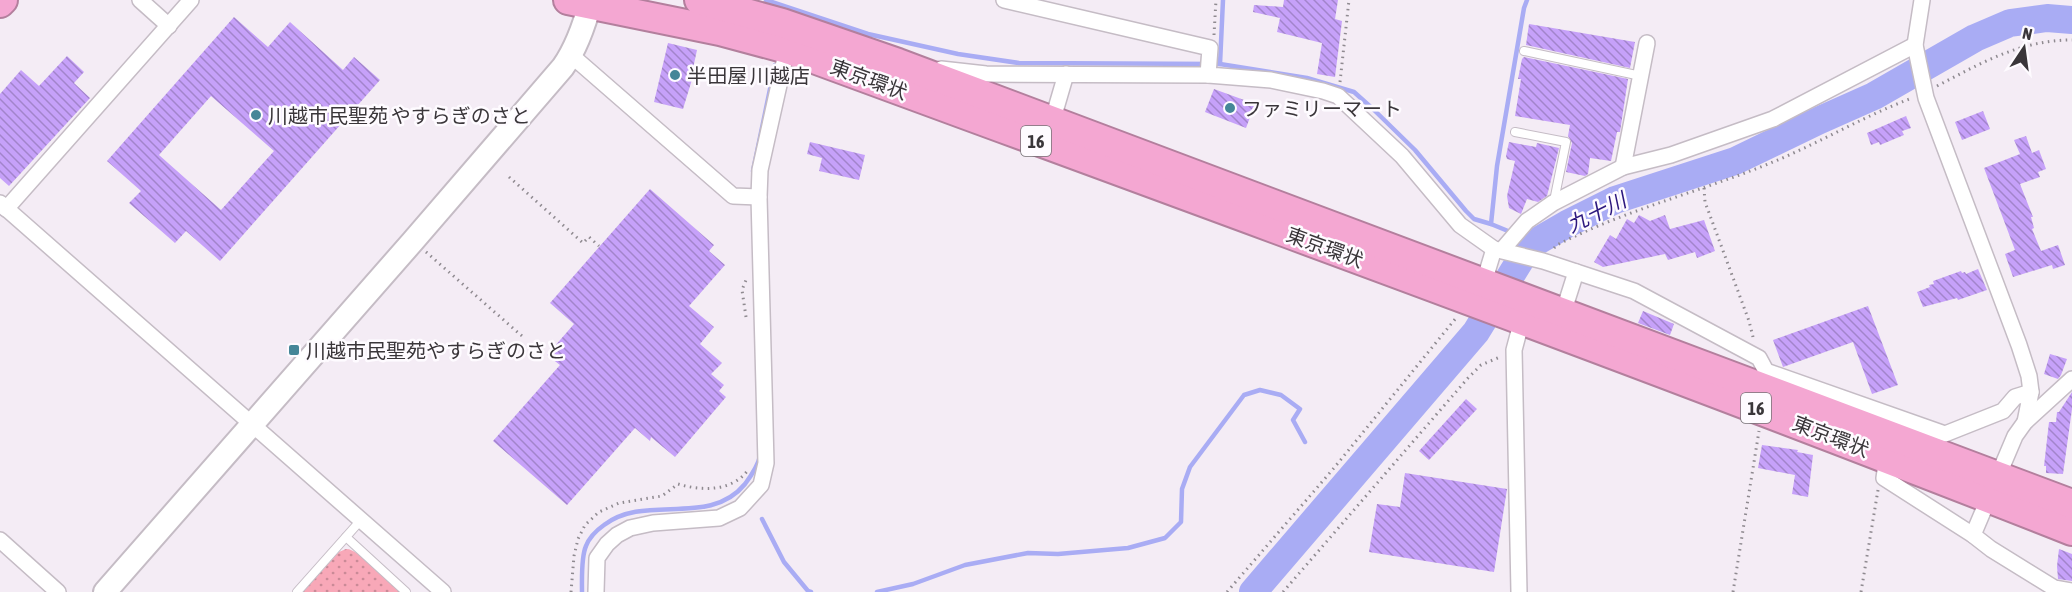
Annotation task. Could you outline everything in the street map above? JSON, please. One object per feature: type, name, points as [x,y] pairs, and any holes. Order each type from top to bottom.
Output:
[{"type":"highway","name":"東京環状","points":[[583,1],[720,31],[787,49],[1476,295],[1563,313],[1765,383],[1993,487],[2072,531]]},
{"type":"highway","name":"東京環状","points":[[715,2],[898,63],[1052,122],[1476,295],[1522,320],[1765,383],[1886,468],[2072,504]]},
{"type":"street","points":[[141,0],[169,26]]},
{"type":"street","points":[[190,0],[169,26],[3,206],[443,592]]},
{"type":"street","points":[[1004,0],[1210,48],[1208,75]]},
{"type":"street","points":[[1922,0],[1915,45],[1924,93],[2029,376],[2031,392],[2025,422]]},
{"type":"street","points":[[105,592],[413,241],[572,55],[583,1]]},
{"type":"street","points":[[1623,167],[1647,43]]},
{"type":"street","points":[[1476,295],[1498,250],[1527,221],[1553,203],[1623,167],[1671,156],[1773,119],[1915,45]]},
{"type":"street","points":[[596,592],[597,558],[617,535],[630,528],[653,523],[719,518],[740,508],[761,485],[766,463],[753,197],[787,49]]},
{"type":"street","points":[[572,55],[733,196],[753,197]]},
{"type":"street","points":[[898,63],[986,74],[1208,75],[1271,80],[1323,91],[1338,96],[1402,156],[1460,225],[1498,250],[1543,261],[1634,291],[1765,383],[1945,434],[2003,411],[2015,397],[2031,392]]},
{"type":"street","points":[[1052,122],[1066,74]]},
{"type":"street","points":[[1563,313],[1576,272]]},
{"type":"street","points":[[1519,592],[1514,350],[1522,320]]},
{"type":"street","points":[[1973,535],[2015,436],[2025,422],[2072,379]]},
{"type":"street","points":[[1886,468],[1991,549],[2053,590],[2072,591]]},
{"type":"street","points":[[0,540],[58,592]]},
{"type":"lane","points":[[1524,51],[1641,76]]},
{"type":"lane","points":[[1515,132],[1566,142],[1553,203]]},
{"type":"lane","points":[[297,592],[361,520]]},
{"type":"lane","points":[[346,537],[406,592]]},
{"type":"path","points":[[1210,48],[1214,36],[1216,0]]},
{"type":"path","points":[[1338,96],[1349,0]]},
{"type":"path","points":[[1543,261],[1557,245],[1593,227],[1780,159],[1890,106],[1924,93],[1991,58],[2017,48],[2055,40],[2072,40]]},
{"type":"path","points":[[509,177],[584,243],[589,237],[599,246]]},
{"type":"path","points":[[1704,188],[1705,202],[1749,321],[1765,383],[1732,592]]},
{"type":"path","points":[[413,241],[522,336]]},
{"type":"path","points":[[747,322],[742,290],[748,275]]},
{"type":"path","points":[[1227,592],[1334,468],[1476,295]]},
{"type":"path","points":[[1283,592],[1468,378],[1481,365],[1514,350]]},
{"type":"path","points":[[571,592],[578,539],[585,525],[599,512],[619,503],[662,496],[678,484],[697,489],[715,489],[732,484],[752,465]]},
{"type":"path","points":[[1861,592],[1880,483],[1886,468]]},
{"type":"shaded area","points":[[346,549],[366,560],[400,592],[303,592],[339,552]]},
{"type":"building","points":[[1284,0],[1338,0],[1335,19],[1342,21],[1335,77],[1317,74],[1322,43],[1277,32],[1280,18],[1253,12],[1254,5],[1283,7]]},
{"type":"building","points":[[234,17],[268,47],[290,22],[343,70],[354,57],[380,80],[220,261],[186,231],[175,243],[129,203],[141,191],[107,161]],"holes":[[[211,96],[274,151],[221,210],[159,155]]]},
{"type":"building","points":[[1529,24],[1635,42],[1630,68],[1526,45]]},
{"type":"building","points":[[668,43],[697,50],[692,73],[694,73],[683,109],[654,102]]},
{"type":"building","points":[[67,56],[84,72],[74,83],[90,98],[9,186],[0,178],[0,94],[21,70],[39,86]]},
{"type":"building","points":[[1524,57],[1628,79],[1620,132],[1617,132],[1611,161],[1590,158],[1588,174],[1585,176],[1566,172],[1572,143],[1568,136],[1570,125],[1515,116],[1521,79],[1518,79]]},
{"type":"building","name":"ファミリーマート","points":[[1214,89],[1255,104],[1246,128],[1205,112]]},
{"type":"building","points":[[1983,111],[1990,129],[1962,140],[1955,122]]},
{"type":"building","points":[[1906,116],[1911,128],[1902,131],[1904,135],[1880,145],[1879,142],[1871,145],[1867,133]]},
{"type":"building","points":[[2026,136],[2032,153],[2039,150],[2046,169],[2038,172],[2040,177],[2020,184],[2033,217],[2031,217],[2034,228],[2032,229],[2041,251],[2058,245],[2065,265],[2053,269],[2052,265],[2013,277],[2005,254],[2015,250],[1984,168],[2020,154],[2014,140]]},
{"type":"building","points":[[810,142],[865,155],[859,180],[819,171],[822,158],[807,154]]},
{"type":"building","points":[[1509,142],[1536,147],[1537,143],[1559,148],[1547,196],[1538,202],[1527,199],[1521,214],[1509,208],[1507,196],[1515,161],[1507,159],[1506,156]]},
{"type":"building","points":[[650,189],[714,245],[709,251],[725,265],[689,306],[714,327],[700,344],[722,363],[711,374],[724,385],[719,391],[726,397],[675,457],[651,437],[650,441],[635,428],[567,505],[493,441],[560,365],[547,355],[574,324],[550,303]]},
{"type":"building","points":[[1639,215],[1650,221],[1665,215],[1670,229],[1704,220],[1715,251],[1697,258],[1695,252],[1668,260],[1665,254],[1603,267],[1594,262],[1610,235],[1616,239],[1627,219],[1634,223]]},
{"type":"building","points":[[1978,269],[1987,290],[1958,300],[1957,298],[1923,307],[1917,292],[1930,287],[1929,285],[1934,284],[1933,281],[1961,271],[1966,274]]},
{"type":"building","points":[[1868,306],[1898,385],[1872,394],[1853,342],[1783,367],[1773,340]]},
{"type":"building","points":[[1643,311],[1674,324],[1670,335],[1638,323]]},
{"type":"building","points":[[2050,354],[2067,359],[2058,379],[2044,374]]},
{"type":"building","points":[[2072,392],[2072,409],[2063,474],[2046,473],[2046,466],[2044,466],[2049,422],[2056,422],[2057,412]]},
{"type":"building","points":[[1466,399],[1477,409],[1429,460],[1419,451]]},
{"type":"building","points":[[1762,445],[1798,450],[1797,452],[1813,455],[1808,497],[1792,494],[1795,475],[1758,468]]},
{"type":"building","points":[[1405,473],[1507,489],[1494,572],[1369,552],[1377,504],[1400,507]]},
{"type":"building","points":[[2059,549],[2072,554],[2072,581],[2058,579]]},
{"type":"waterway","points":[[766,0],[868,34],[958,54],[1019,63],[1220,64],[1307,78],[1354,92],[1415,150],[1474,219],[1491,224]]},
{"type":"waterway","points":[[1220,64],[1223,0]]},
{"type":"waterway","points":[[1527,0],[1497,166],[1491,224],[1508,231],[1529,246]]},
{"type":"waterway","name":"九十川","points":[[1253,592],[1476,332],[1529,246],[1615,200],[1735,161],[1874,96],[1975,38],[2010,23],[2047,18],[2072,20]]},
{"type":"waterway","points":[[753,171],[775,65]]},
{"type":"waterway","points":[[877,592],[913,584],[965,565],[1028,553],[1058,554],[1128,548],[1165,538],[1181,522],[1182,489],[1190,467],[1244,395],[1260,390],[1281,395],[1300,409],[1293,420],[1305,442]]},
{"type":"waterway","points":[[582,592],[584,551],[589,540],[601,527],[621,516],[639,511],[696,508],[730,497],[745,484],[760,456]]},
{"type":"waterway","points":[[762,519],[784,562],[811,592]]},
{"type":"place","name":"半田屋 川越店","points":[[675,75]]},
{"type":"place","name":"ファミリーマート","points":[[1230,108]]},
{"type":"place","name":"川越市民聖苑 やすらぎのさと","points":[[256,115]]},
{"type":"place","name":"川越市民聖苑やすらぎのさと","points":[[294,350]]}]
